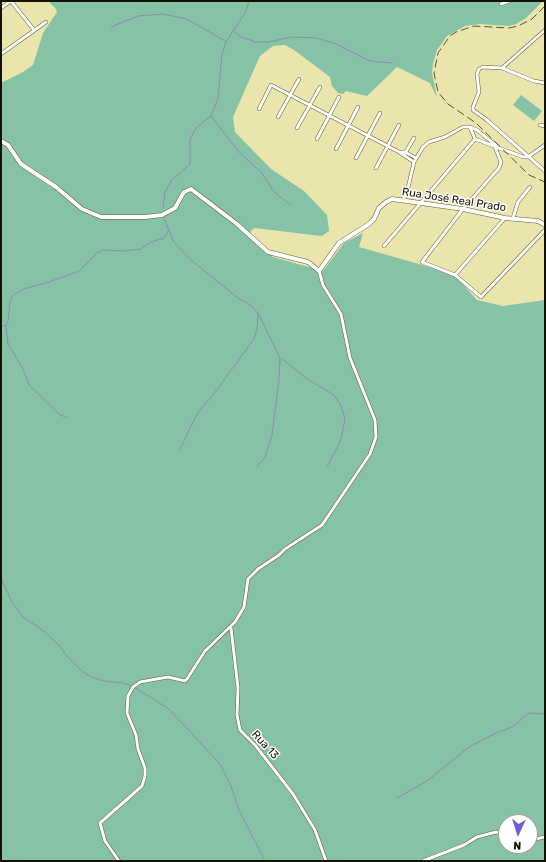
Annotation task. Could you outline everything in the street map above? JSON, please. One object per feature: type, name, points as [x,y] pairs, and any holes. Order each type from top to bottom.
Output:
[{"type":"street","points":[[1,8],[11,1],[34,30]]},
{"type":"street","points":[[501,4],[509,1]]},
{"type":"street","points":[[1,54],[46,22]]},
{"type":"street","points":[[502,68],[545,30]]},
{"type":"street","points":[[545,83],[534,81],[502,68],[483,67],[479,69],[477,80],[479,92],[473,107],[473,110],[487,120],[545,171]]},
{"type":"street","points":[[278,117],[299,79]]},
{"type":"street","points":[[259,109],[271,85],[399,152],[416,158]]},
{"type":"street","points":[[297,128],[320,87]]},
{"type":"street","points":[[317,139],[339,97]]},
{"type":"street","points":[[336,149],[358,106]]},
{"type":"street","points":[[356,158],[380,113]]},
{"type":"street","points":[[376,168],[399,125]]},
{"type":"street","points":[[540,125],[545,126]]},
{"type":"street","points":[[403,200],[407,192],[414,162],[423,147],[429,142],[445,137],[463,127],[470,127],[477,130],[500,148]]},
{"type":"street","points":[[470,127],[475,139],[523,157],[528,157],[545,145]]},
{"type":"street","points":[[404,154],[414,138]]},
{"type":"street","points":[[384,246],[475,139]]},
{"type":"street","points":[[1,141],[8,145],[21,164],[56,187],[82,209],[101,217],[145,217],[162,215],[175,208],[184,192],[191,189],[237,224],[268,252],[308,262],[319,270],[323,285],[341,314],[350,358],[375,420],[376,437],[370,454],[322,525],[285,549],[279,555],[258,569],[248,579],[244,606],[231,628],[205,651],[187,679],[185,681],[168,677],[140,682],[133,686],[128,696],[127,713],[136,736],[138,749],[145,768],[145,776],[142,786],[100,823],[105,841],[119,861]]},
{"type":"street","points":[[495,147],[501,162],[499,168],[463,209],[422,262],[455,275],[481,297],[545,230]]},
{"type":"street","points":[[404,154],[414,162]]},
{"type":"street","points":[[513,218],[518,202],[530,187]]},
{"type":"street","name":"Rua José Real Prado","points":[[319,270],[339,243],[369,224],[374,219],[379,208],[392,199],[463,209],[505,218],[538,221],[545,225]]},
{"type":"street","points":[[455,275],[505,218]]},
{"type":"street","name":"Rua 13","points":[[231,628],[238,688],[236,710],[240,730],[255,745],[294,794],[315,830],[326,861]]},
{"type":"street","points":[[423,861],[464,845],[477,837],[498,832]]},
{"type":"green space","points":[[48,1],[543,1],[526,18],[516,24],[509,26],[480,24],[465,26],[447,36],[437,50],[433,63],[432,73],[437,98],[430,83],[397,67],[367,96],[346,91],[343,94],[338,93],[332,86],[330,77],[294,50],[285,45],[273,46],[260,56],[233,117],[235,132],[271,169],[304,191],[327,215],[329,231],[322,236],[254,228],[247,235],[273,257],[323,271],[344,243],[363,233],[359,247],[454,274],[477,300],[503,306],[545,300],[545,861],[1,861],[1,83],[33,65],[43,33],[57,12]]},
{"type":"green space","points":[[521,95],[542,111],[534,121],[513,105]]},
{"type":"waterway","points":[[163,208],[165,192],[171,181],[190,164],[190,139],[196,128],[211,116],[218,99],[222,54],[226,42],[246,11],[249,1]]},
{"type":"waterway","points":[[111,27],[138,16],[163,14],[187,19],[225,41]]},
{"type":"waterway","points":[[233,30],[239,36],[255,42],[268,42],[292,37],[317,38],[336,44],[370,61],[392,63]]},
{"type":"waterway","points":[[211,116],[239,152],[261,172],[275,193],[291,205]]},
{"type":"waterway","points":[[164,219],[174,242],[191,260],[238,298],[249,304],[258,313],[280,358],[272,435],[265,457],[257,467]]},
{"type":"waterway","points":[[67,418],[59,414],[30,386],[21,365],[8,344],[6,325],[8,321],[10,301],[13,295],[24,289],[79,271],[97,253],[103,250],[123,251],[141,249],[151,242],[164,238],[168,231]]},
{"type":"waterway","points":[[180,449],[198,412],[213,395],[254,339],[257,329],[258,313]]},
{"type":"waterway","points":[[1,327],[6,325]]},
{"type":"waterway","points":[[281,358],[306,378],[334,395],[341,406],[345,418],[343,430],[340,442],[327,467]]},
{"type":"waterway","points":[[1,578],[12,602],[23,617],[45,632],[59,645],[66,655],[82,671],[91,677],[104,681],[123,683],[132,686]]},
{"type":"waterway","points":[[134,687],[169,709],[220,764],[231,786],[239,810],[265,861]]},
{"type":"waterway","points":[[397,798],[427,781],[469,747],[494,734],[512,727],[529,713],[545,714]]},
{"type":"railway","points":[[545,6],[532,19],[518,26],[509,28],[474,26],[456,32],[450,36],[438,53],[434,73],[438,92],[448,104],[476,123],[529,175],[545,182]]}]
